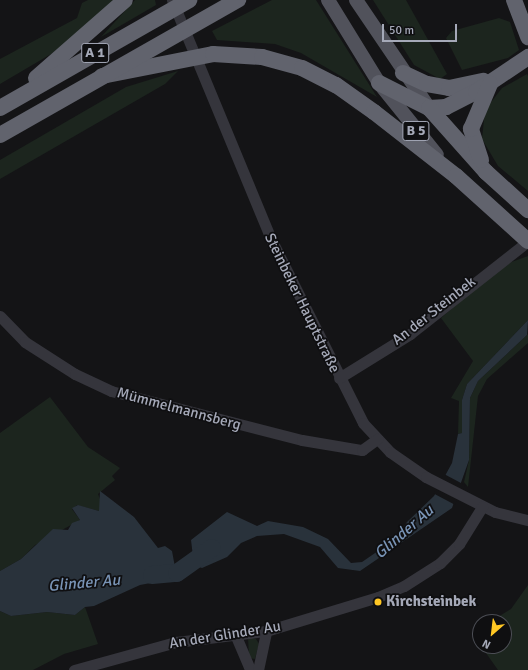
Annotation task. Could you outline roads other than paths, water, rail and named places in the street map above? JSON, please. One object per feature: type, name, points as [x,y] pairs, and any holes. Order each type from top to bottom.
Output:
[{"type":"highway","points":[[0,108],[125,0]]},
{"type":"highway","name":"A 1","points":[[0,108],[189,0]]},
{"type":"highway","name":"A 1","points":[[0,135],[238,0]]},
{"type":"highway","points":[[514,0],[528,37]]},
{"type":"highway","points":[[102,76],[213,54],[262,57],[284,62],[336,85],[456,176]]},
{"type":"highway","points":[[379,83],[429,108],[459,102],[496,76],[525,59]]},
{"type":"highway","points":[[403,72],[427,84],[449,88],[496,76]]},
{"type":"highway","points":[[486,172],[471,129],[481,100],[496,76]]},
{"type":"highway","name":"B 5","points":[[429,108],[486,172],[528,210]]},
{"type":"highway","name":"B 5","points":[[456,176],[524,238]]},
{"type":"main road","name":"B 5","points":[[328,0],[379,83],[456,176]]},
{"type":"main road","name":"B 5","points":[[356,0],[403,72],[429,108]]},
{"type":"street","name":"Steinbeker Hauptstraße","points":[[172,0],[270,237],[362,423],[377,439],[405,463],[436,482],[482,506],[528,520]]},
{"type":"street","name":"An der Steinbek","points":[[339,378],[410,334],[524,238]]},
{"type":"street","name":"Mümmelmannsberg","points":[[0,316],[25,342],[75,374],[110,391],[302,440],[362,450],[377,439]]},
{"type":"street","name":"An der Glinder Au","points":[[74,670],[176,642],[235,634],[266,632],[339,612],[404,586],[452,552],[482,506]]},
{"type":"street","points":[[258,670],[266,632]]},
{"type":"street","points":[[235,634],[250,670]]},
{"type":"water","points":[[528,320],[527,335],[478,381],[470,398],[469,460],[452,508],[360,571],[338,568],[320,547],[284,534],[257,536],[241,543],[227,557],[202,568],[194,565],[191,540],[227,512],[257,526],[268,521],[303,527],[328,539],[351,563],[362,562],[394,540],[407,522],[434,496],[452,463],[458,434],[462,433],[462,400],[467,384]]},
{"type":"water","points":[[100,491],[134,517],[158,548],[165,546],[172,551],[177,578],[140,585],[94,606],[85,607],[75,615],[47,612],[11,616],[0,611],[0,571],[21,559],[53,529],[68,530],[72,523],[80,520],[72,508],[78,505],[99,511]]},
{"type":"waterway","name":"Glinder Au","points":[[152,575],[177,573],[212,548]]},
{"type":"place","name":"Kirchsteinbek","points":[[378,602]]}]
